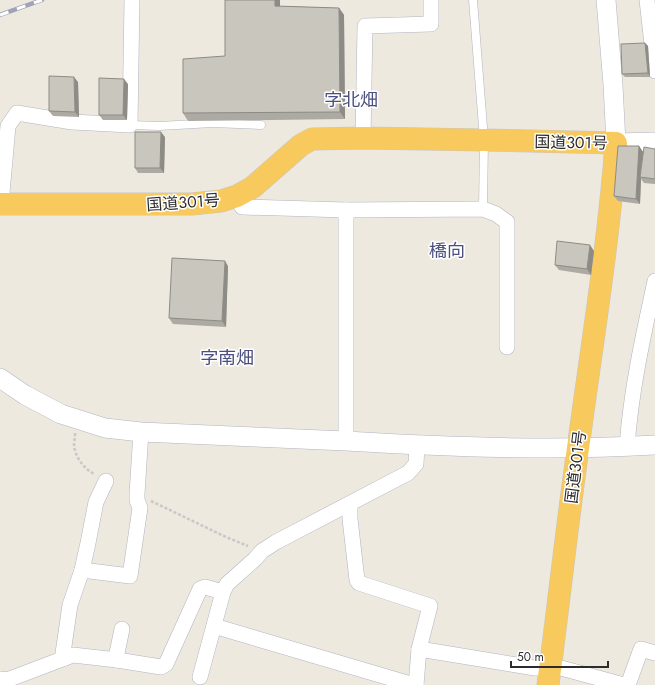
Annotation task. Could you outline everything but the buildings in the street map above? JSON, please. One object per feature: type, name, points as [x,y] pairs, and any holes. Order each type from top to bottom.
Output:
[{"type":"highway","name":"国道301号","points":[[0,204],[192,204],[221,201],[237,196],[253,187],[301,145],[312,139],[362,138],[616,143],[614,178],[549,677]]},
{"type":"street","points":[[0,204],[8,126],[17,113],[72,122],[130,125],[132,0]]},
{"type":"street","points":[[362,138],[365,26],[431,24],[431,0]]},
{"type":"street","points":[[606,0],[616,143],[655,142]]},
{"type":"street","points":[[647,0],[655,71]]},
{"type":"street","points":[[237,196],[242,207],[346,210],[483,209],[496,214],[507,222],[506,347]]},
{"type":"street","points":[[346,210],[346,442]]},
{"type":"street","points":[[627,446],[628,428],[641,343],[655,281]]},
{"type":"street","points":[[0,378],[25,395],[61,414],[105,428],[141,432],[417,446],[498,448],[578,448],[655,444]]},
{"type":"street","points":[[82,570],[130,576],[140,508],[137,500],[137,494],[141,432]]},
{"type":"street","points":[[200,677],[223,592],[227,584],[262,551],[276,542],[408,473],[416,464],[417,446]]},
{"type":"street","points":[[65,658],[63,653],[70,605],[82,570],[96,502],[106,481]]},
{"type":"street","points":[[214,626],[416,685],[420,649],[430,606],[358,583],[350,519],[350,504]]},
{"type":"street","points":[[0,679],[6,680],[73,655],[161,667],[166,664],[200,589],[205,588],[223,592]]},
{"type":"street","points":[[117,660],[122,629]]},
{"type":"street","points":[[420,649],[535,668],[549,677],[561,668],[624,685]]},
{"type":"street","points":[[628,685],[641,649],[655,653]]},
{"type":"lane","points":[[473,0],[484,140],[483,209]]},
{"type":"lane","points":[[130,125],[159,126],[213,123],[261,125]]},
{"type":"path","points":[[80,420],[74,446],[77,456],[87,470],[106,481]]},
{"type":"path","points":[[137,494],[226,537],[262,551]]},
{"type":"railway","points":[[0,15],[42,0]]},
{"type":"district","name":"字北畑","points":[[351,100]]},
{"type":"district","name":"橋向","points":[[447,251]]},
{"type":"district","name":"字南畑","points":[[227,358]]}]
